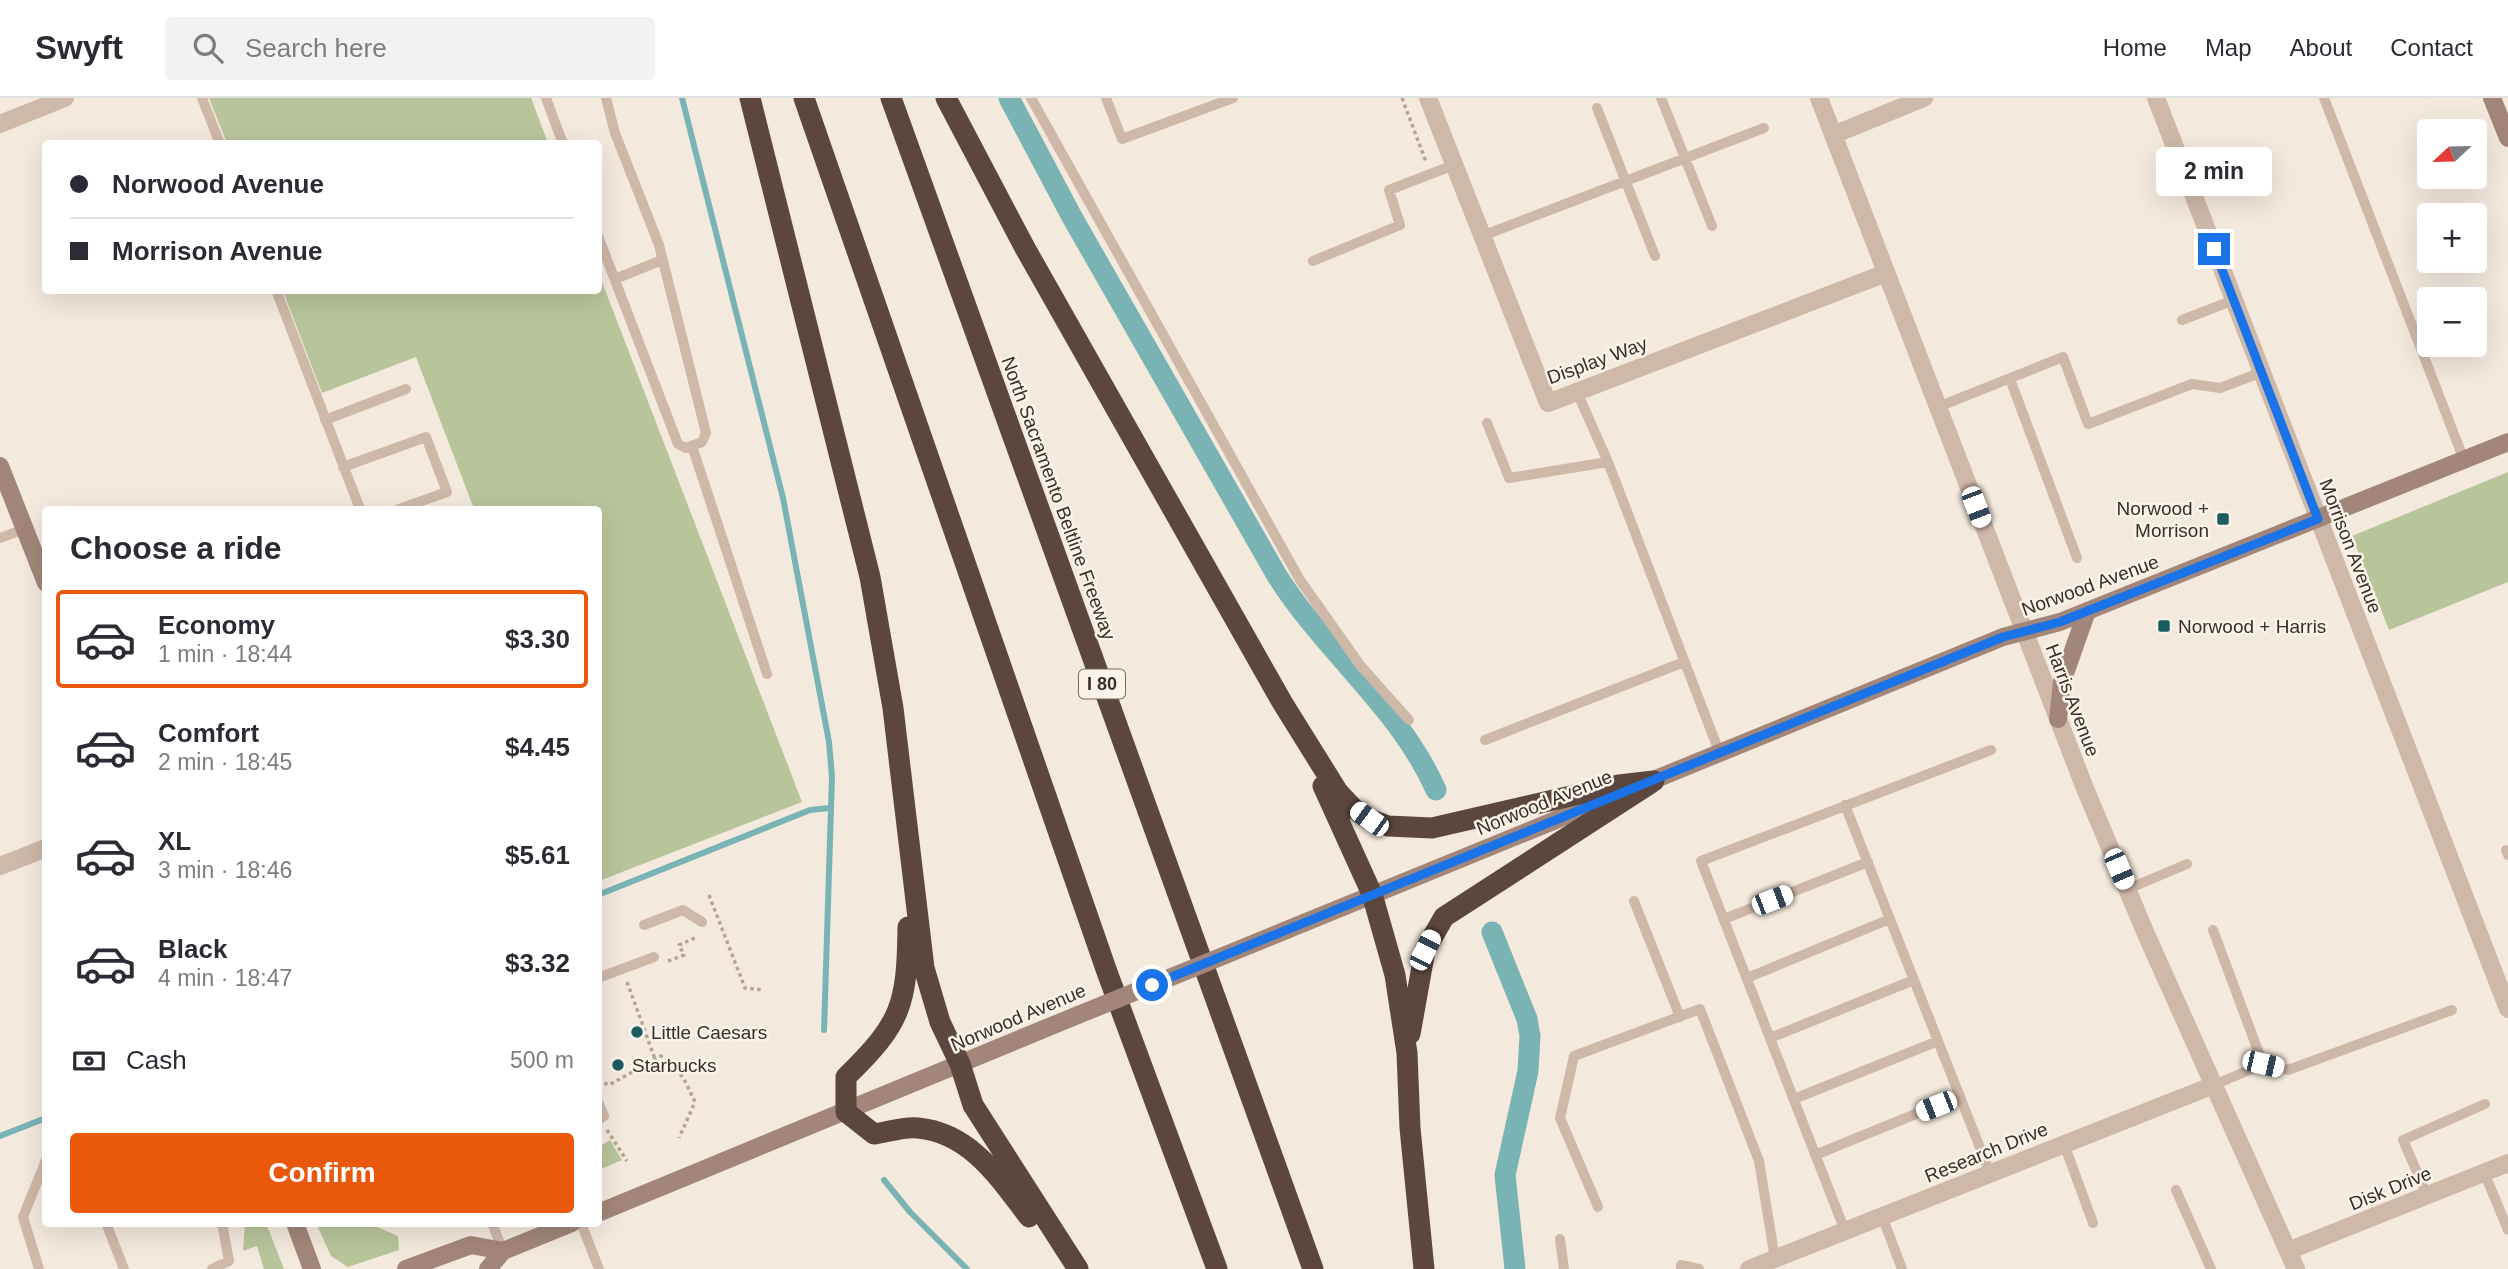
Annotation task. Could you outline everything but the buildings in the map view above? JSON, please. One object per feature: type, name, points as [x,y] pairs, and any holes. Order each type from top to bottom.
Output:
[{"type":"highway","points":[[750,98],[870,577],[893,708],[924,968],[940,1022],[960,1064],[973,1105],[1078,1269]]},
{"type":"highway","points":[[804,98],[1107,972],[1217,1269]]},
{"type":"highway","name":"North Sacramento Beltline Freeway","points":[[891,98],[1313,1269]]},
{"type":"highway","points":[[946,98],[1025,248],[1282,702],[1338,792],[1369,819],[1388,827],[1432,828],[1619,785],[1654,781]]},
{"type":"highway","points":[[1282,702],[1340,820],[1371,894],[1395,975],[1407,1053],[1410,1128],[1424,1269]]},
{"type":"highway","points":[[1407,1053],[1425,950],[1444,917],[1654,781]]},
{"type":"highway","points":[[910,841],[905,984],[897,1017],[878,1046],[846,1077],[846,1112],[874,1135],[917,1128],[949,1138],[981,1155],[1069,1269]]},
{"type":"main road","points":[[2492,98],[2508,138]]},
{"type":"main road","name":"Norwood Avenue","points":[[602,1211],[2003,637],[2025,633],[2087,611],[2508,442]]},
{"type":"main road","points":[[0,466],[42,573]]},
{"type":"main road","points":[[2058,719],[2062,682],[2087,611]]},
{"type":"main road","points":[[296,1227],[312,1269]]},
{"type":"main road","points":[[488,1269],[503,1251],[564,1227]]},
{"type":"main road","points":[[406,1269],[471,1245],[503,1251]]},
{"type":"street","points":[[0,124],[42,102],[65,98]]},
{"type":"street","name":"Display Way","points":[[1428,98],[1548,403],[1886,273]]},
{"type":"street","name":"Harris Avenue","points":[[1819,98],[2058,719],[2128,889],[2295,1269]]},
{"type":"street","points":[[1833,135],[1924,98]]},
{"type":"street","name":"Morrison Avenue","points":[[2156,98],[2508,1009]]},
{"type":"street","points":[[0,866],[42,850]]},
{"type":"street","name":"Research Drive","points":[[1749,1269],[2214,1085]]},
{"type":"street","name":"Disk Drive","points":[[2288,1251],[2508,1163]]},
{"type":"lane","points":[[202,98],[218,140]]},
{"type":"lane","points":[[546,98],[562,140]]},
{"type":"lane","points":[[602,246],[678,444],[682,448],[692,446],[706,439],[706,433],[663,260],[615,132],[606,98]]},
{"type":"lane","points":[[1031,98],[1300,580],[1360,665],[1409,720]]},
{"type":"lane","points":[[1106,98],[1122,139],[1233,98]]},
{"type":"lane","points":[[1661,98],[1712,226]]},
{"type":"lane","points":[[2324,98],[2464,460]]},
{"type":"lane","points":[[1597,108],[1655,256]]},
{"type":"lane","points":[[1482,236],[1764,128]]},
{"type":"lane","points":[[1313,261],[1401,225],[1390,190],[1454,165]]},
{"type":"lane","points":[[615,279],[663,260]]},
{"type":"lane","points":[[278,294],[359,506]]},
{"type":"lane","points":[[2182,320],[2234,300]]},
{"type":"lane","points":[[1938,407],[2063,357],[2088,424],[2192,384],[2220,388],[2262,372]]},
{"type":"lane","points":[[2010,379],[2077,558]]},
{"type":"lane","points":[[326,420],[405,389]]},
{"type":"lane","points":[[1577,392],[1608,462],[1720,754]]},
{"type":"lane","points":[[1487,423],[1509,478],[1608,462]]},
{"type":"lane","points":[[343,467],[426,437],[447,492],[407,506]]},
{"type":"lane","points":[[692,446],[767,674]]},
{"type":"lane","points":[[0,538],[24,529]]},
{"type":"lane","points":[[1485,740],[1684,662]]},
{"type":"lane","points":[[1845,1231],[1701,861],[1991,750]]},
{"type":"lane","points":[[1845,805],[1990,1173]]},
{"type":"lane","points":[[1724,919],[1868,862]]},
{"type":"lane","points":[[2128,889],[2187,864]]},
{"type":"lane","points":[[1634,901],[1680,1017]]},
{"type":"lane","points":[[644,925],[683,910],[702,922]]},
{"type":"lane","points":[[1747,978],[1890,919]]},
{"type":"lane","points":[[2213,930],[2263,1064]]},
{"type":"lane","points":[[602,977],[656,961]]},
{"type":"lane","points":[[1770,1038],[1914,980]]},
{"type":"lane","points":[[1598,1207],[1560,1118],[1574,1056],[1700,1009],[1759,1161],[1775,1259]]},
{"type":"lane","points":[[2214,1085],[2263,1064],[2288,1070],[2452,1010]]},
{"type":"lane","points":[[1794,1099],[1938,1041]]},
{"type":"lane","points":[[1815,1155],[1960,1097]]},
{"type":"lane","points":[[2427,1195],[2403,1140],[2484,1104]]},
{"type":"lane","points":[[2064,1144],[2093,1223]]},
{"type":"lane","points":[[39,1269],[23,1217],[42,1170]]},
{"type":"lane","points":[[2484,1172],[2508,1230]]},
{"type":"lane","points":[[2176,1190],[2211,1269]]},
{"type":"lane","points":[[1882,1216],[1902,1269]]},
{"type":"lane","points":[[108,1227],[124,1269]]},
{"type":"lane","points":[[212,1269],[229,1261],[223,1227]]},
{"type":"lane","points":[[494,1227],[503,1251]]},
{"type":"lane","points":[[574,1227],[598,1269]]},
{"type":"lane","points":[[1560,1239],[1564,1269]]},
{"type":"lane","points":[[1681,1269],[1681,1265],[1699,1269]]},
{"type":"path","points":[[1402,98],[1428,169]]},
{"type":"path","points":[[709,895],[745,988],[763,990]]},
{"type":"path","points":[[714,930],[721,927]]},
{"type":"path","points":[[656,961],[684,955],[679,945],[706,933]]},
{"type":"path","points":[[633,975],[626,978],[655,1059]]},
{"type":"path","points":[[602,1082],[609,1085],[661,1056],[683,1077],[695,1102],[680,1138]]},
{"type":"path","points":[[602,1124],[626,1161]]},
{"type":"green space","points":[[209,98],[531,98],[547,140],[226,140]]},
{"type":"green space","points":[[602,282],[802,802],[602,880],[602,506],[473,506],[416,357],[322,393],[284,294],[602,294]]},
{"type":"green space","points":[[2508,472],[2508,582],[2389,630],[2352,536]]},
{"type":"green space","points":[[610,1140],[622,1160],[602,1169],[602,1145]]},
{"type":"green space","points":[[245,1227],[268,1227],[284,1269],[264,1269],[257,1246],[243,1251]]},
{"type":"green space","points":[[318,1227],[377,1227],[398,1236],[399,1250],[348,1267],[331,1256]]},
{"type":"waterway","points":[[682,98],[783,498],[829,742],[832,777],[824,1030]]},
{"type":"waterway","points":[[1009,98],[1072,217],[1276,574],[1316,629],[1403,732],[1436,790]]},
{"type":"waterway","points":[[602,893],[810,810],[830,808]]},
{"type":"waterway","points":[[1492,932],[1527,1019],[1530,1036],[1528,1071],[1505,1175],[1515,1269]]},
{"type":"waterway","points":[[0,1136],[42,1120]]},
{"type":"waterway","points":[[884,1180],[910,1212],[967,1269]]},
{"type":"place","name":"Norwood + Morrison","points":[[2223,519]]},
{"type":"place","name":"Norwood + Harris","points":[[2164,626]]},
{"type":"place","name":"Little Caesars","points":[[637,1032]]},
{"type":"place","name":"Starbucks","points":[[618,1065]]},
{"type":"route","points":[[1152,985],[2003,637],[2060,622],[2318,519],[2214,249]]}]
